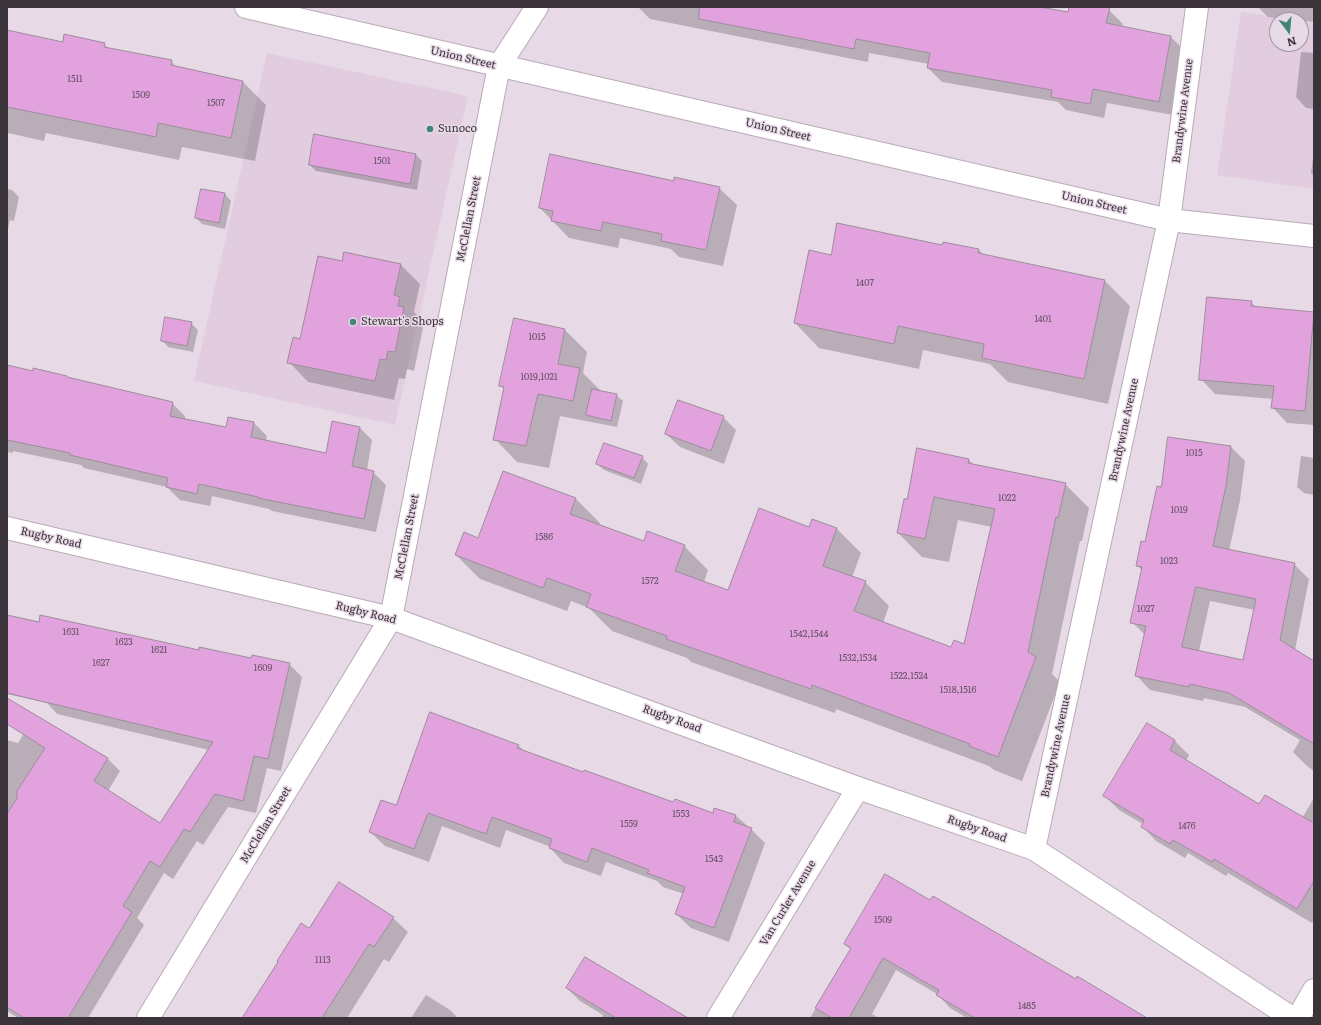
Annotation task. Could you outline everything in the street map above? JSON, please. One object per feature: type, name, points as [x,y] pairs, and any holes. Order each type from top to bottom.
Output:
[{"type":"street","name":"Union Street","points":[[246,7],[1169,220],[1314,236]]},
{"type":"street","name":"McClellan Street","points":[[148,1018],[391,618],[499,66],[537,7]]},
{"type":"street","name":"Brandywine Avenue","points":[[1034,849],[1169,220],[1197,7]]},
{"type":"street","name":"Rugby Road","points":[[7,528],[391,618],[858,788],[1034,849],[1292,1018]]},
{"type":"street","name":"Van Curler Avenue","points":[[718,1018],[858,788]]},
{"type":"street","points":[[1298,1018],[1314,990]]},
{"type":"shaded area","points":[[1241,12],[1269,16],[1269,52],[1309,52],[1309,22],[1314,23],[1314,189],[1217,175]]},
{"type":"shaded area","points":[[267,53],[468,96],[395,425],[194,381]]},
{"type":"building","points":[[700,7],[1040,7],[1068,12],[1069,7],[1110,7],[1106,23],[1171,36],[1159,102],[1093,89],[1090,104],[1051,97],[1052,90],[927,68],[930,53],[856,39],[854,49],[699,19]]},
{"type":"building","points":[[7,30],[63,42],[64,34],[105,43],[104,47],[172,60],[171,65],[243,81],[231,138],[158,123],[156,137],[7,107]]},
{"type":"building","points":[[314,134],[416,154],[410,184],[309,165]]},
{"type":"building","points":[[550,154],[674,181],[674,177],[720,187],[706,250],[661,241],[662,234],[603,222],[601,231],[551,221],[553,211],[539,208]]},
{"type":"building","points":[[201,189],[225,193],[219,223],[195,218]]},
{"type":"building","points":[[837,223],[942,245],[943,242],[979,249],[978,253],[1105,280],[1084,379],[982,358],[984,344],[898,326],[894,344],[794,323],[809,250],[831,255]]},
{"type":"building","name":"Stewart's Shops","points":[[344,252],[401,264],[394,295],[400,297],[398,306],[404,307],[395,352],[388,351],[386,360],[380,359],[375,381],[287,363],[293,337],[300,339],[318,256],[342,261]]},
{"type":"building","points":[[1207,297],[1252,301],[1251,306],[1314,312],[1305,411],[1271,408],[1274,386],[1199,380]]},
{"type":"building","points":[[165,317],[192,322],[187,346],[161,341]]},
{"type":"building","points":[[514,318],[565,329],[558,364],[580,368],[573,401],[538,394],[526,446],[493,440],[504,387],[499,386]]},
{"type":"building","points":[[7,365],[33,371],[33,368],[173,402],[170,416],[226,427],[228,417],[254,422],[251,437],[326,453],[332,421],[360,427],[352,466],[374,471],[364,519],[258,498],[199,484],[197,494],[166,487],[168,478],[70,455],[70,453],[7,440]]},
{"type":"building","points":[[592,389],[617,394],[611,421],[586,415]]},
{"type":"building","points":[[678,400],[724,416],[711,451],[665,434]]},
{"type":"building","points":[[1168,437],[1231,446],[1226,486],[1213,546],[1295,563],[1280,640],[1314,661],[1314,744],[1229,693],[1190,684],[1189,687],[1135,676],[1146,626],[1130,623],[1142,567],[1136,566],[1141,541],[1145,542],[1157,486],[1161,487]],"holes":[[[1196,587],[1256,599],[1243,660],[1182,647]]]},
{"type":"building","points":[[604,443],[643,456],[634,478],[596,464]]},
{"type":"building","points":[[917,448],[969,459],[968,463],[1066,483],[1058,518],[1056,517],[1028,652],[1036,657],[998,757],[969,746],[970,744],[812,685],[811,689],[666,639],[667,636],[586,607],[591,594],[547,578],[543,588],[455,555],[464,532],[478,538],[503,471],[576,498],[570,514],[644,541],[647,531],[685,545],[675,571],[728,590],[759,508],[809,527],[812,519],[837,528],[823,566],[866,581],[854,611],[951,647],[954,640],[964,644],[995,509],[934,497],[925,539],[897,533],[904,499],[907,499]]},
{"type":"building","points":[[7,615],[39,622],[40,615],[199,650],[199,647],[251,658],[252,655],[290,663],[268,759],[254,756],[243,801],[215,794],[190,832],[184,829],[160,867],[150,861],[123,906],[132,912],[68,1018],[24,1018],[7,1007],[7,814],[17,798],[17,791],[45,748],[7,724],[7,698],[108,758],[94,781],[160,823],[213,742],[7,693]]},
{"type":"building","points":[[430,712],[519,745],[517,748],[583,772],[584,770],[673,802],[675,799],[713,813],[714,808],[736,815],[734,822],[752,828],[714,928],[675,914],[685,887],[647,873],[649,870],[592,848],[587,862],[549,848],[552,839],[492,817],[486,834],[428,813],[414,849],[369,832],[381,800],[396,805]]},
{"type":"building","points":[[1147,723],[1175,740],[1170,750],[1259,804],[1265,795],[1314,823],[1314,881],[1297,909],[1214,859],[1212,862],[1173,840],[1170,844],[1141,827],[1144,820],[1103,796]]},
{"type":"building","points":[[885,874],[930,900],[933,896],[1076,979],[1077,976],[1147,1018],[975,1018],[936,995],[939,990],[883,958],[849,1018],[832,1018],[815,1008],[851,948],[844,944]]},
{"type":"building","points":[[339,882],[394,917],[374,947],[369,944],[322,1018],[242,1018],[301,923],[309,928]]},
{"type":"building","points":[[585,957],[688,1018],[616,1018],[566,988]]},
{"type":"place","name":"Sunoco","points":[[430,129]]},
{"type":"place","name":"Stewart's Shops","points":[[353,322]]}]
